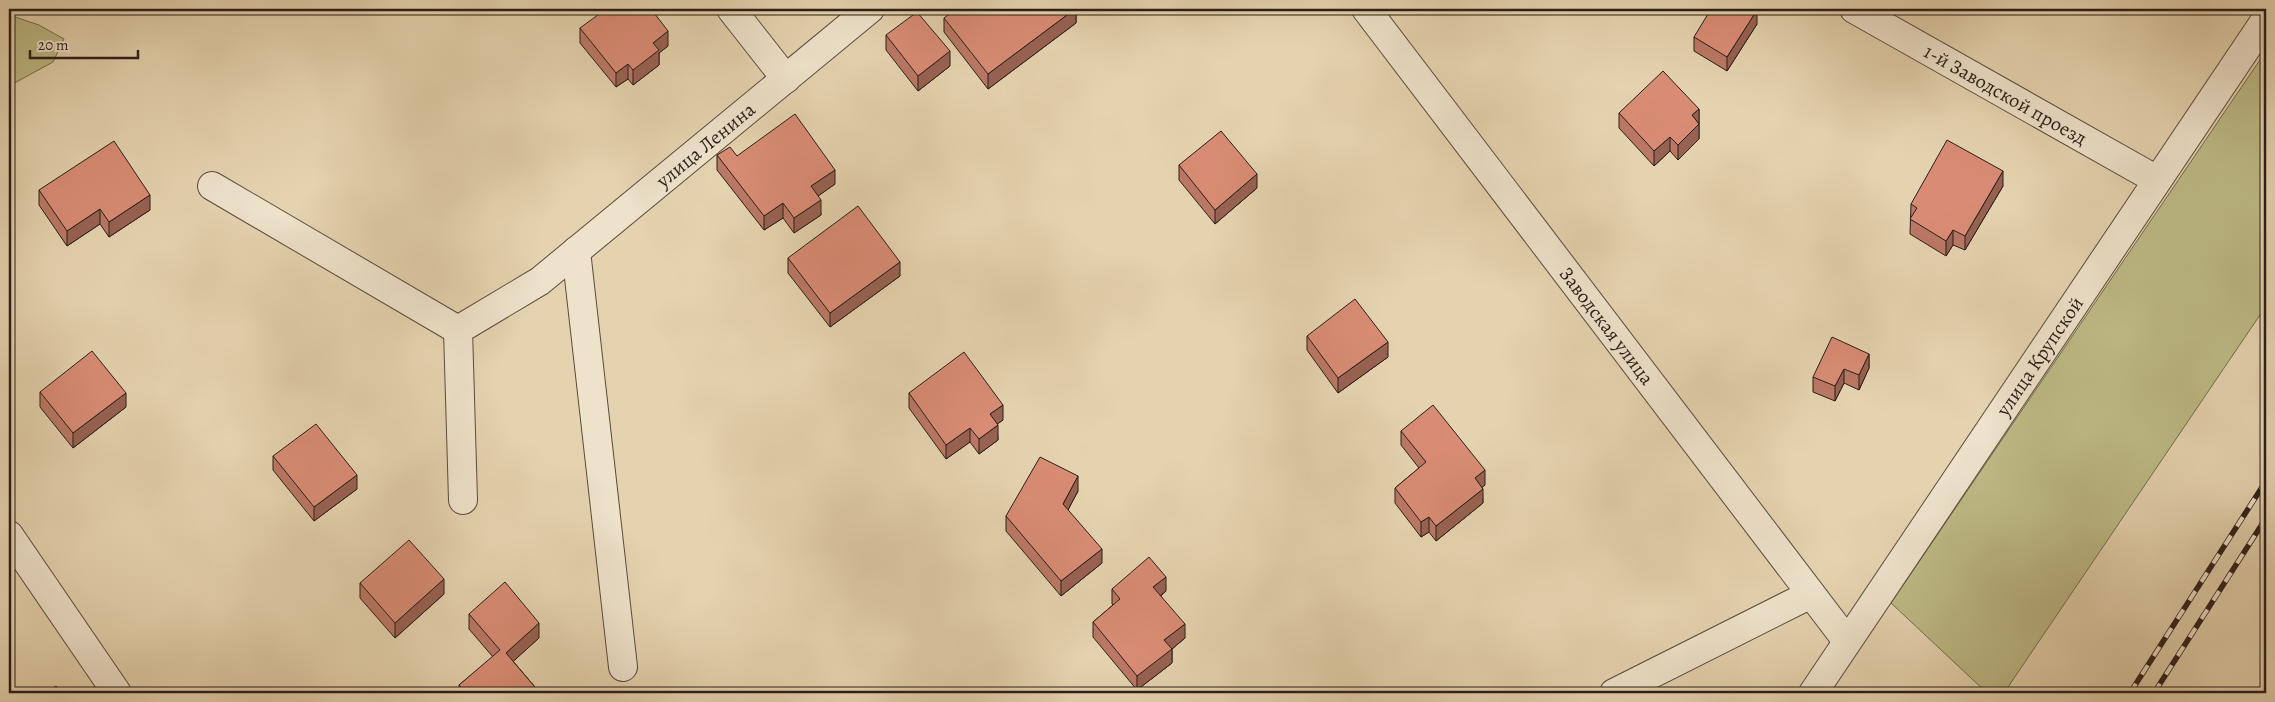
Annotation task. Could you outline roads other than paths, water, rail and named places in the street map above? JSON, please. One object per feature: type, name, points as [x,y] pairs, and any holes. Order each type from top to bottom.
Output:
[{"type":"street","points":[[731,9],[786,79]]},
{"type":"street","name":"улица Ленина","points":[[458,330],[540,280],[870,9]]},
{"type":"street","name":"Заводская улица","points":[[1366,9],[1848,641]]},
{"type":"street","name":"1-й Заводской проезд","points":[[1854,9],[2157,180]]},
{"type":"street","name":"улица Крупской","points":[[1813,693],[2266,19]]},
{"type":"street","points":[[212,186],[458,330],[463,500]]},
{"type":"street","points":[[576,251],[623,667]]},
{"type":"street","points":[[9,535],[116,693]]},
{"type":"street","points":[[1614,693],[1811,594]]},
{"type":"railway","points":[[2130,693],[2266,481]]},
{"type":"railway","points":[[2154,693],[2266,518]]}]
